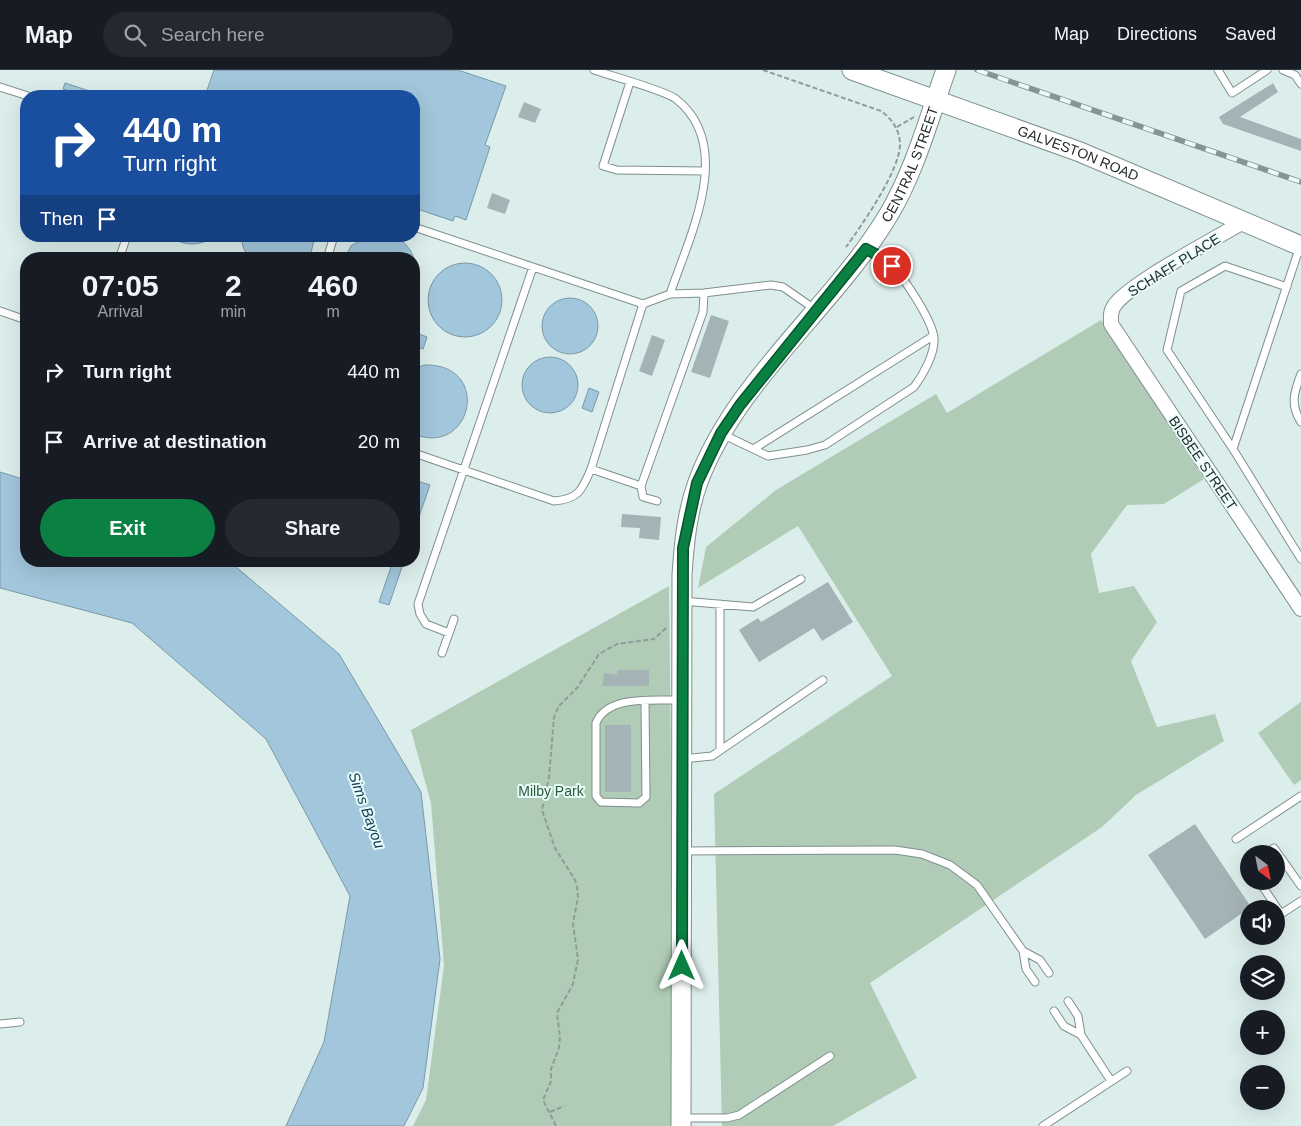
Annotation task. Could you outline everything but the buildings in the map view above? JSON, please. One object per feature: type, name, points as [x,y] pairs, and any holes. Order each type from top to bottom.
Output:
[{"type":"street","name":"GALVESTON ROAD","points":[[852,70],[1080,152],[1301,246]]},
{"type":"street","name":"CENTRAL STREET","points":[[681,1122],[682,601],[683,548],[691,505],[697,483],[721,433],[740,405],[866,249],[889,214],[907,179],[946,70]]},
{"type":"street","name":"SCHAFF PLACE","points":[[1110,314],[1114,305],[1133,288],[1243,222]]},
{"type":"street","name":"BISBEE STREET","points":[[1110,314],[1111,324],[1118,337],[1301,609]]},
{"type":"lane","points":[[594,70],[675,98],[690,113],[702,136],[706,154],[705,189],[670,294]]},
{"type":"lane","points":[[1218,70],[1232,93],[1267,70]]},
{"type":"lane","points":[[1283,70],[1298,73],[1301,84]]},
{"type":"lane","points":[[630,82],[603,166],[617,170],[706,171]]},
{"type":"lane","points":[[0,86],[20,93]]},
{"type":"lane","points":[[420,229],[642,304],[670,294],[704,293],[771,285],[783,287],[816,310]]},
{"type":"lane","points":[[1233,449],[1301,246]]},
{"type":"lane","points":[[721,433],[768,456],[825,445],[914,388],[923,375],[934,340],[931,326],[892,266],[883,258],[866,249]]},
{"type":"lane","points":[[1286,287],[1225,266],[1181,291],[1167,350],[1233,449],[1301,559]]},
{"type":"lane","points":[[449,633],[426,624],[420,614],[418,604],[533,267]]},
{"type":"lane","points":[[657,500],[643,497],[641,486],[703,312],[704,293]]},
{"type":"lane","points":[[420,455],[554,501],[567,500],[576,496],[583,487],[591,469],[642,304]]},
{"type":"lane","points":[[0,311],[20,318]]},
{"type":"lane","points":[[755,448],[933,336]]},
{"type":"lane","points":[[1301,374],[1293,401],[1295,412],[1301,422]]},
{"type":"lane","points":[[591,469],[641,486]]},
{"type":"lane","points":[[682,601],[756,606],[801,579]]},
{"type":"lane","points":[[720,604],[720,750]]},
{"type":"lane","points":[[442,653],[454,618]]},
{"type":"lane","points":[[682,759],[712,756],[823,680]]},
{"type":"lane","points":[[645,702],[646,797],[639,803],[601,802],[596,796],[596,723],[599,716],[618,703],[682,700]]},
{"type":"lane","points":[[1236,839],[1301,796]]},
{"type":"lane","points":[[682,851],[894,850],[922,854],[950,865],[977,885],[1023,951],[1026,969],[1035,982]]},
{"type":"lane","points":[[1285,863],[1301,886]]},
{"type":"lane","points":[[1265,890],[1281,914],[1301,901]]},
{"type":"lane","points":[[1023,951],[1040,960],[1049,973]]},
{"type":"lane","points":[[1068,1002],[1078,1016],[1081,1035],[1111,1082]]},
{"type":"lane","points":[[1054,1011],[1064,1026],[1081,1035]]},
{"type":"lane","points":[[0,1024],[20,1022]]},
{"type":"lane","points":[[681,1122],[727,1118],[739,1115],[830,1056]]},
{"type":"lane","points":[[1043,1126],[1126,1071]]},
{"type":"path","points":[[550,1112],[564,1106]]},
{"type":"green space","points":[[1101,320],[1204,479],[1164,504],[1127,505],[1091,554],[1099,593],[1134,586],[1157,622],[1131,661],[1157,727],[1215,714],[1224,741],[1136,795],[1102,827],[870,983],[917,1078],[833,1126],[722,1126],[714,794],[892,676],[798,526],[698,588],[706,547],[776,490],[936,394],[947,413]]},
{"type":"green space","name":"Milby Park","points":[[669,586],[675,1126],[413,1126],[426,1100],[444,966],[431,803],[411,730]]},
{"type":"green space","points":[[1301,702],[1301,780],[1294,785],[1258,733]]},
{"type":"water","points":[[214,70],[458,70],[506,86],[485,145],[490,147],[466,220],[455,216],[453,221],[420,210],[420,90],[207,90]]},
{"type":"water","points":[[65,83],[87,90],[66,90],[63,89]]},
{"type":"water","points":[[181,242],[204,242],[192,244]]},
{"type":"water","points":[[242,242],[314,242],[311,252],[246,252]]},
{"type":"water","points":[[357,242],[403,242],[411,252],[348,252],[351,246]]},
{"type":"water","points":[[465,263],[479,266],[491,274],[499,286],[502,300],[499,314],[491,326],[479,334],[465,337],[451,334],[439,326],[431,314],[428,300],[431,286],[439,274],[451,266]]},
{"type":"water","points":[[570,298],[581,300],[590,306],[596,315],[598,326],[596,337],[590,346],[581,352],[570,354],[559,352],[550,346],[544,337],[542,326],[544,315],[550,306],[559,300]]},
{"type":"water","points":[[420,334],[427,337],[423,349],[420,348]]},
{"type":"water","points":[[550,357],[561,359],[570,365],[576,374],[578,385],[576,396],[570,405],[561,411],[550,413],[539,411],[530,405],[524,396],[522,385],[524,374],[530,365],[539,359]]},
{"type":"water","points":[[424,365],[446,368],[460,378],[466,392],[467,408],[461,422],[450,433],[434,438],[420,435],[420,367]]},
{"type":"water","points":[[589,388],[599,392],[592,412],[582,408]]},
{"type":"water","name":"Sims Bayou","points":[[0,472],[20,478],[20,567],[236,567],[339,654],[421,792],[440,959],[423,1088],[404,1126],[286,1126],[324,1042],[350,896],[266,739],[132,623],[0,588]]},
{"type":"water","points":[[420,482],[430,485],[420,514]]},
{"type":"water","points":[[391,567],[402,567],[389,605],[379,602]]},
{"type":"railway","points":[[977,70],[1301,182]]},
{"type":"route","points":[[682,966],[683,548],[697,483],[721,433],[740,405],[866,249],[883,258],[892,266]]}]
